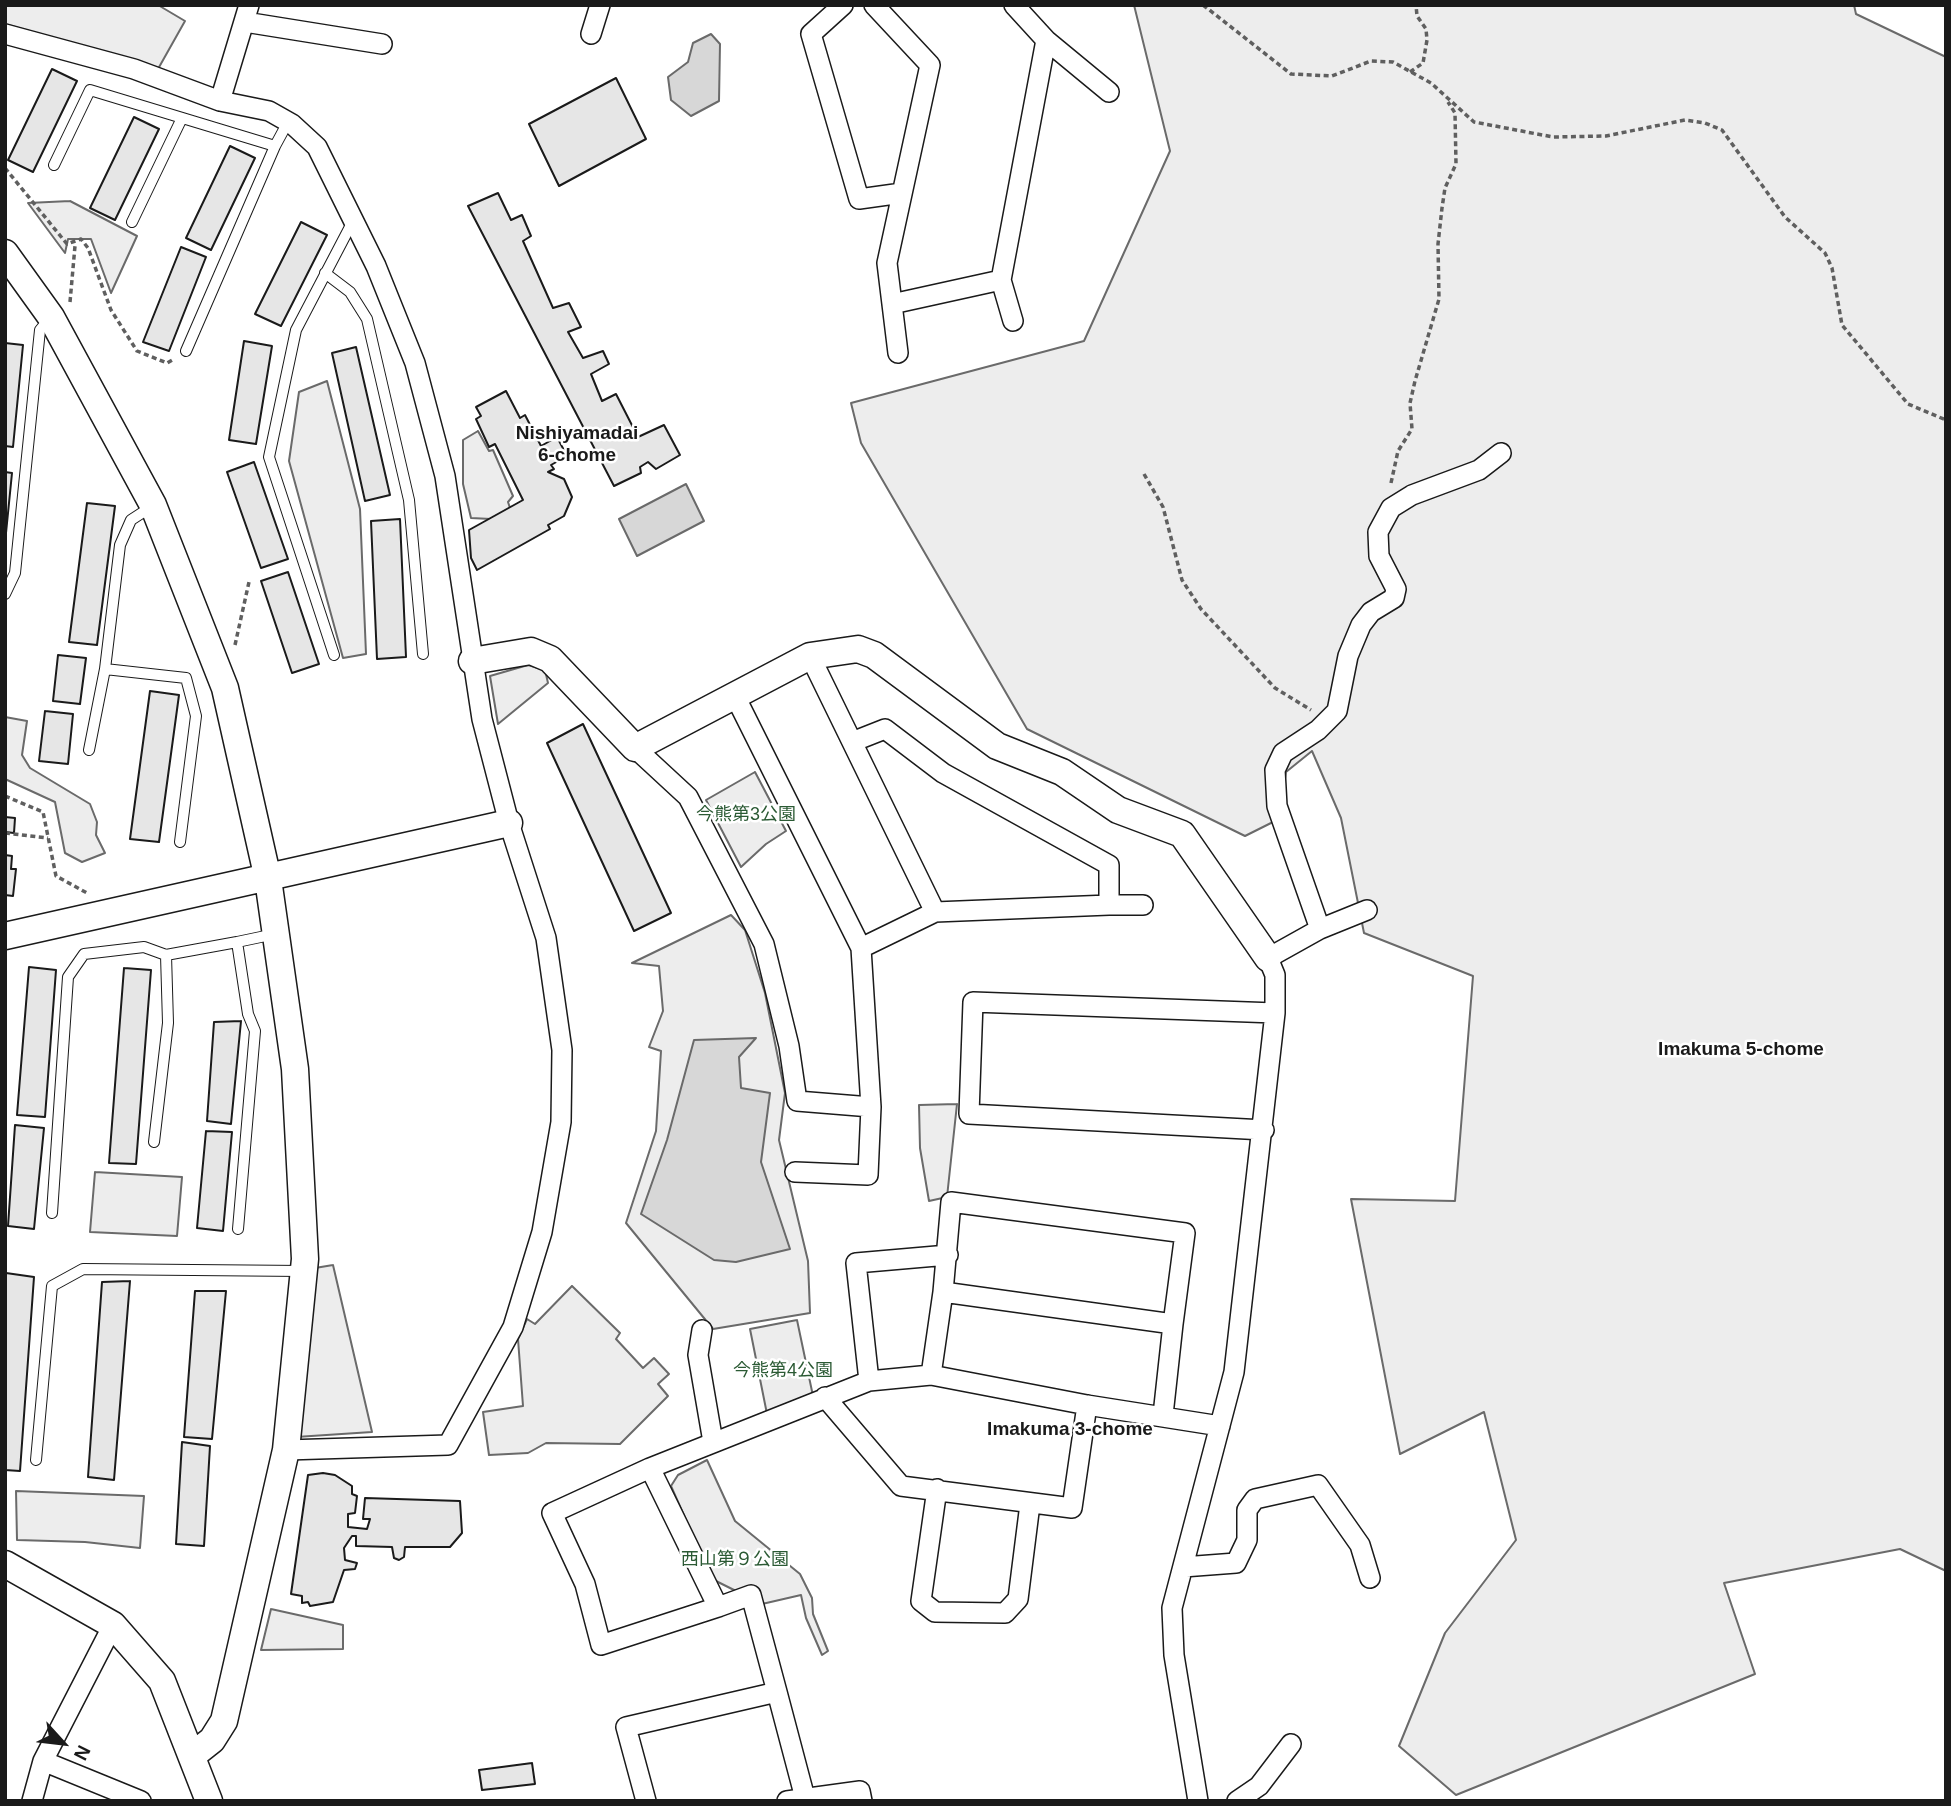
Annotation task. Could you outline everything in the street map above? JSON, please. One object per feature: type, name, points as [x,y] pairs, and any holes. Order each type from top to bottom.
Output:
[{"type":"street","points":[[591,34],[600,5]]},
{"type":"street","points":[[843,5],[811,34],[859,199],[902,193]]},
{"type":"street","points":[[874,5],[930,65],[887,264],[898,353]]},
{"type":"street","points":[[1014,5],[1046,40],[1109,92]]},
{"type":"street","points":[[220,101],[247,14],[382,44]]},
{"type":"street","points":[[5,34],[134,69],[220,101],[269,111],[288,122],[317,147],[376,265],[415,363],[445,476],[482,719],[509,822],[546,938],[562,1050],[561,1122],[542,1232],[513,1327],[448,1445],[286,1450]]},
{"type":"street","points":[[1013,321],[1001,280],[1046,40]]},
{"type":"street","points":[[5,253],[60,313],[153,505],[225,688],[268,878],[295,1069],[303,1271],[286,1450],[224,1721],[212,1740],[193,1755]]},
{"type":"street","points":[[892,304],[1001,280]]},
{"type":"street","points":[[1320,929],[1277,806],[1275,770],[1283,753],[1324,724],[1337,711],[1348,656],[1361,625],[1371,612],[1394,598],[1396,589],[1379,556],[1378,532],[1391,508],[1412,495],[1479,470],[1501,453]]},
{"type":"street","points":[[635,748],[810,656],[858,649],[874,655],[997,746],[1062,772],[1118,810],[1182,834],[1268,958],[1275,975],[1275,1013],[1264,1130],[1234,1372],[1172,1608],[1174,1655],[1198,1801]]},
{"type":"street","points":[[472,661],[531,651],[550,659],[635,748],[688,797],[764,944],[789,1046],[797,1101],[871,1107]]},
{"type":"street","points":[[810,656],[934,912]]},
{"type":"street","points":[[734,694],[861,948],[871,1107],[868,1175],[794,1172]]},
{"type":"street","points":[[852,742],[885,729],[943,773],[1109,865],[1110,905]]},
{"type":"street","points":[[5,936],[509,822]]},
{"type":"street","points":[[861,948],[934,912],[1143,905]]},
{"type":"street","points":[[1268,958],[1320,929],[1367,910]]},
{"type":"street","points":[[1264,1130],[969,1114],[973,1002],[1275,1013]]},
{"type":"street","points":[[931,1375],[948,1255],[951,1202],[1185,1233],[1163,1415]]},
{"type":"street","points":[[869,1381],[856,1264],[948,1255]]},
{"type":"street","points":[[943,1292],[1173,1324]]},
{"type":"street","points":[[702,1330],[698,1355],[713,1442]]},
{"type":"street","points":[[862,1801],[860,1791],[796,1800],[778,1692],[751,1595],[601,1645],[585,1584],[552,1513],[650,1468],[869,1381],[931,1375],[1087,1405],[1220,1426]]},
{"type":"street","points":[[825,1397],[901,1486],[1072,1508],[1087,1405]]},
{"type":"street","points":[[650,1468],[718,1607]]},
{"type":"street","points":[[1183,1567],[1237,1563],[1247,1540],[1247,1510],[1255,1499],[1318,1485],[1360,1545],[1370,1578]]},
{"type":"street","points":[[937,1489],[920,1601],[935,1612],[1005,1614],[1018,1599],[1030,1504]]},
{"type":"street","points":[[5,1564],[113,1625],[162,1681],[209,1801]]},
{"type":"street","points":[[32,1801],[43,1761],[113,1625]]},
{"type":"street","points":[[646,1801],[626,1727],[778,1692]]},
{"type":"street","points":[[1237,1801],[1262,1793],[1291,1744]]},
{"type":"street","points":[[43,1761],[141,1801]]},
{"type":"lane","points":[[54,165],[90,90],[275,146]]},
{"type":"lane","points":[[132,222],[182,118]]},
{"type":"lane","points":[[182,353],[288,122]]},
{"type":"lane","points":[[334,655],[269,457],[296,330],[353,220]]},
{"type":"lane","points":[[325,274],[350,292],[367,319],[409,500],[422,654]]},
{"type":"lane","points":[[5,594],[15,573],[40,330],[60,313]]},
{"type":"lane","points":[[89,750],[105,669],[125,529],[131,520],[153,505]]},
{"type":"lane","points":[[105,669],[186,678],[196,716],[180,842]]},
{"type":"lane","points":[[52,1213],[68,978],[84,954],[144,947],[166,955],[276,934]]},
{"type":"lane","points":[[237,942],[248,1014],[255,1031],[238,1229]]},
{"type":"lane","points":[[154,1142],[168,1023],[166,955]]},
{"type":"lane","points":[[36,1460],[52,1286],[83,1269],[229,1273],[303,1271]]},
{"type":"path","points":[[1203,5],[1291,74],[1332,76],[1371,61],[1393,62],[1431,83],[1455,113],[1456,164],[1445,188],[1438,244],[1439,299],[1410,403],[1412,429],[1398,451],[1392,478],[1391,508]]},
{"type":"path","points":[[1410,72],[1423,63],[1427,40],[1426,29],[1417,16],[1416,5]]},
{"type":"path","points":[[1447,101],[1474,122],[1553,137],[1606,136],[1685,120],[1705,123],[1722,130],[1785,217],[1825,253],[1832,268],[1842,325],[1908,404],[1946,420]]},
{"type":"path","points":[[5,168],[67,244],[81,239],[88,248],[111,310],[137,351],[167,363],[182,353]]},
{"type":"path","points":[[60,313],[75,246]]},
{"type":"path","points":[[1144,474],[1163,507],[1182,580],[1201,609],[1275,688],[1307,706],[1324,724]]},
{"type":"path","points":[[234,648],[249,582]]},
{"type":"path","points":[[5,796],[43,812],[56,876],[92,895]]},
{"type":"path","points":[[5,833],[48,838]]},
{"type":"shaded area","points":[[5,5],[158,5],[185,21],[158,69],[5,24]]},
{"type":"shaded area","points":[[1134,5],[1854,5],[1856,14],[1946,57],[1946,1571],[1900,1549],[1724,1583],[1755,1674],[1456,1795],[1399,1746],[1445,1633],[1516,1540],[1484,1412],[1400,1454],[1351,1199],[1455,1201],[1473,976],[1364,933],[1341,818],[1312,751],[1286,772],[1279,819],[1245,836],[1027,729],[861,443],[851,403],[1084,341],[1170,151]]},
{"type":"shaded area","points":[[711,34],[720,44],[719,101],[691,116],[671,100],[668,77],[688,62],[693,43]]},
{"type":"shaded area","points":[[70,201],[137,236],[111,293],[91,239],[68,239],[65,253],[28,203]]},
{"type":"shaded area","points":[[327,381],[360,509],[366,654],[343,658],[289,461],[299,392]]},
{"type":"shaded area","points":[[478,431],[489,451],[493,450],[513,496],[508,502],[510,508],[491,519],[471,518],[463,484],[463,440]]},
{"type":"shaded area","points":[[686,484],[704,521],[637,556],[619,519]]},
{"type":"shaded area","points":[[528,665],[545,670],[548,683],[498,724],[490,676]]},
{"type":"shaded area","points":[[5,717],[27,721],[22,755],[30,768],[90,804],[97,822],[96,835],[105,853],[82,862],[65,853],[55,802],[5,779]]},
{"type":"shaded area","name":"今熊第3公園","points":[[755,772],[786,831],[766,844],[741,867],[706,800]]},
{"type":"shaded area","points":[[731,915],[745,930],[765,993],[785,1093],[779,1140],[808,1261],[810,1313],[713,1329],[626,1223],[656,1131],[661,1051],[649,1047],[663,1011],[659,966],[632,963]]},
{"type":"shaded area","points":[[756,1038],[739,1057],[741,1088],[770,1093],[761,1162],[790,1249],[736,1262],[714,1260],[641,1214],[667,1140],[694,1040]]},
{"type":"shaded area","points":[[957,1104],[947,1197],[929,1201],[920,1148],[919,1105]]},
{"type":"shaded area","points":[[95,1172],[182,1177],[177,1236],[90,1232]]},
{"type":"shaded area","points":[[333,1265],[372,1432],[296,1437],[315,1268]]},
{"type":"shaded area","points":[[572,1286],[620,1333],[616,1339],[643,1368],[654,1358],[669,1374],[658,1384],[668,1396],[620,1444],[546,1443],[528,1453],[489,1455],[483,1412],[523,1406],[518,1339],[527,1319],[535,1324]]},
{"type":"shaded area","name":"今熊第4公園","points":[[797,1320],[813,1396],[767,1414],[750,1329]]},
{"type":"shaded area","name":"西山第９公園","points":[[707,1460],[735,1521],[800,1574],[812,1598],[813,1614],[828,1651],[822,1655],[806,1618],[801,1595],[762,1604],[712,1579],[671,1486],[678,1475]]},
{"type":"shaded area","points":[[16,1491],[144,1496],[140,1548],[85,1542],[17,1540]]},
{"type":"shaded area","points":[[271,1609],[343,1625],[343,1649],[261,1650]]},
{"type":"building","points":[[52,69],[77,81],[33,172],[8,160]]},
{"type":"building","points":[[616,78],[646,139],[559,186],[529,124]]},
{"type":"building","points":[[134,117],[159,129],[115,220],[90,208]]},
{"type":"building","points":[[230,146],[255,158],[211,250],[186,238]]},
{"type":"building","points":[[498,193],[511,220],[522,215],[531,236],[523,241],[553,308],[569,303],[581,327],[568,332],[583,358],[603,351],[609,364],[591,374],[602,401],[616,394],[638,437],[664,425],[680,455],[656,469],[648,462],[640,467],[641,473],[614,486],[468,206]]},
{"type":"building","points":[[301,222],[327,235],[281,326],[255,314]]},
{"type":"building","points":[[181,247],[206,257],[169,351],[143,342]]},
{"type":"building","points":[[244,341],[272,346],[256,444],[229,440]]},
{"type":"building","points":[[5,343],[23,345],[13,447],[5,446]]},
{"type":"building","points":[[356,347],[390,495],[365,501],[332,353]]},
{"type":"building","points":[[506,391],[520,418],[525,415],[541,446],[557,437],[567,456],[551,465],[554,469],[548,472],[564,479],[572,497],[564,516],[548,525],[550,529],[477,570],[471,558],[469,530],[523,500],[495,444],[489,447],[476,419],[481,416],[476,407]]},
{"type":"building","points":[[254,462],[288,559],[261,568],[227,472]]},
{"type":"building","points":[[5,472],[12,473],[5,543]]},
{"type":"building","points":[[87,503],[115,506],[97,645],[69,642]]},
{"type":"building","points":[[400,519],[406,657],[377,659],[371,521]]},
{"type":"building","points":[[288,572],[319,664],[292,673],[261,581]]},
{"type":"building","points":[[58,655],[86,658],[80,704],[53,701]]},
{"type":"building","points":[[150,691],[179,695],[159,842],[130,839]]},
{"type":"building","points":[[45,711],[73,714],[68,764],[39,761]]},
{"type":"building","points":[[583,724],[671,913],[634,931],[547,743]]},
{"type":"building","points":[[5,817],[15,818],[14,833],[5,832]]},
{"type":"building","points":[[5,855],[12,856],[11,869],[16,869],[13,896],[5,895]]},
{"type":"building","points":[[29,967],[56,970],[45,1117],[17,1115]]},
{"type":"building","points":[[124,968],[151,970],[136,1164],[109,1163]]},
{"type":"building","points":[[241,1021],[231,1124],[207,1121],[214,1022]]},
{"type":"building","points":[[15,1125],[44,1128],[34,1229],[8,1226]]},
{"type":"building","points":[[206,1131],[232,1132],[223,1231],[197,1228]]},
{"type":"building","points":[[6,1273],[34,1277],[20,1471],[5,1470]]},
{"type":"building","points":[[130,1281],[114,1480],[88,1477],[102,1282]]},
{"type":"building","points":[[195,1291],[226,1291],[212,1439],[184,1437]]},
{"type":"building","points":[[182,1442],[210,1446],[204,1546],[176,1544]]},
{"type":"building","points":[[308,1475],[335,1475],[352,1486],[352,1494],[357,1496],[355,1513],[348,1514],[348,1527],[367,1529],[370,1519],[363,1519],[365,1498],[460,1501],[462,1533],[450,1547],[405,1547],[404,1557],[399,1560],[394,1558],[392,1547],[356,1546],[356,1536],[352,1536],[344,1548],[345,1560],[357,1563],[355,1569],[344,1570],[333,1602],[310,1606],[308,1602],[302,1603],[302,1596],[291,1594]]},
{"type":"building","points":[[532,1763],[535,1784],[482,1790],[479,1770]]},
{"type":"district","name":"Nishiyamadai 6-chome","points":[[577,445]]},
{"type":"district","name":"Imakuma 5-chome","points":[[1741,1050]]},
{"type":"district","name":"Imakuma 3-chome","points":[[1070,1430]]}]
